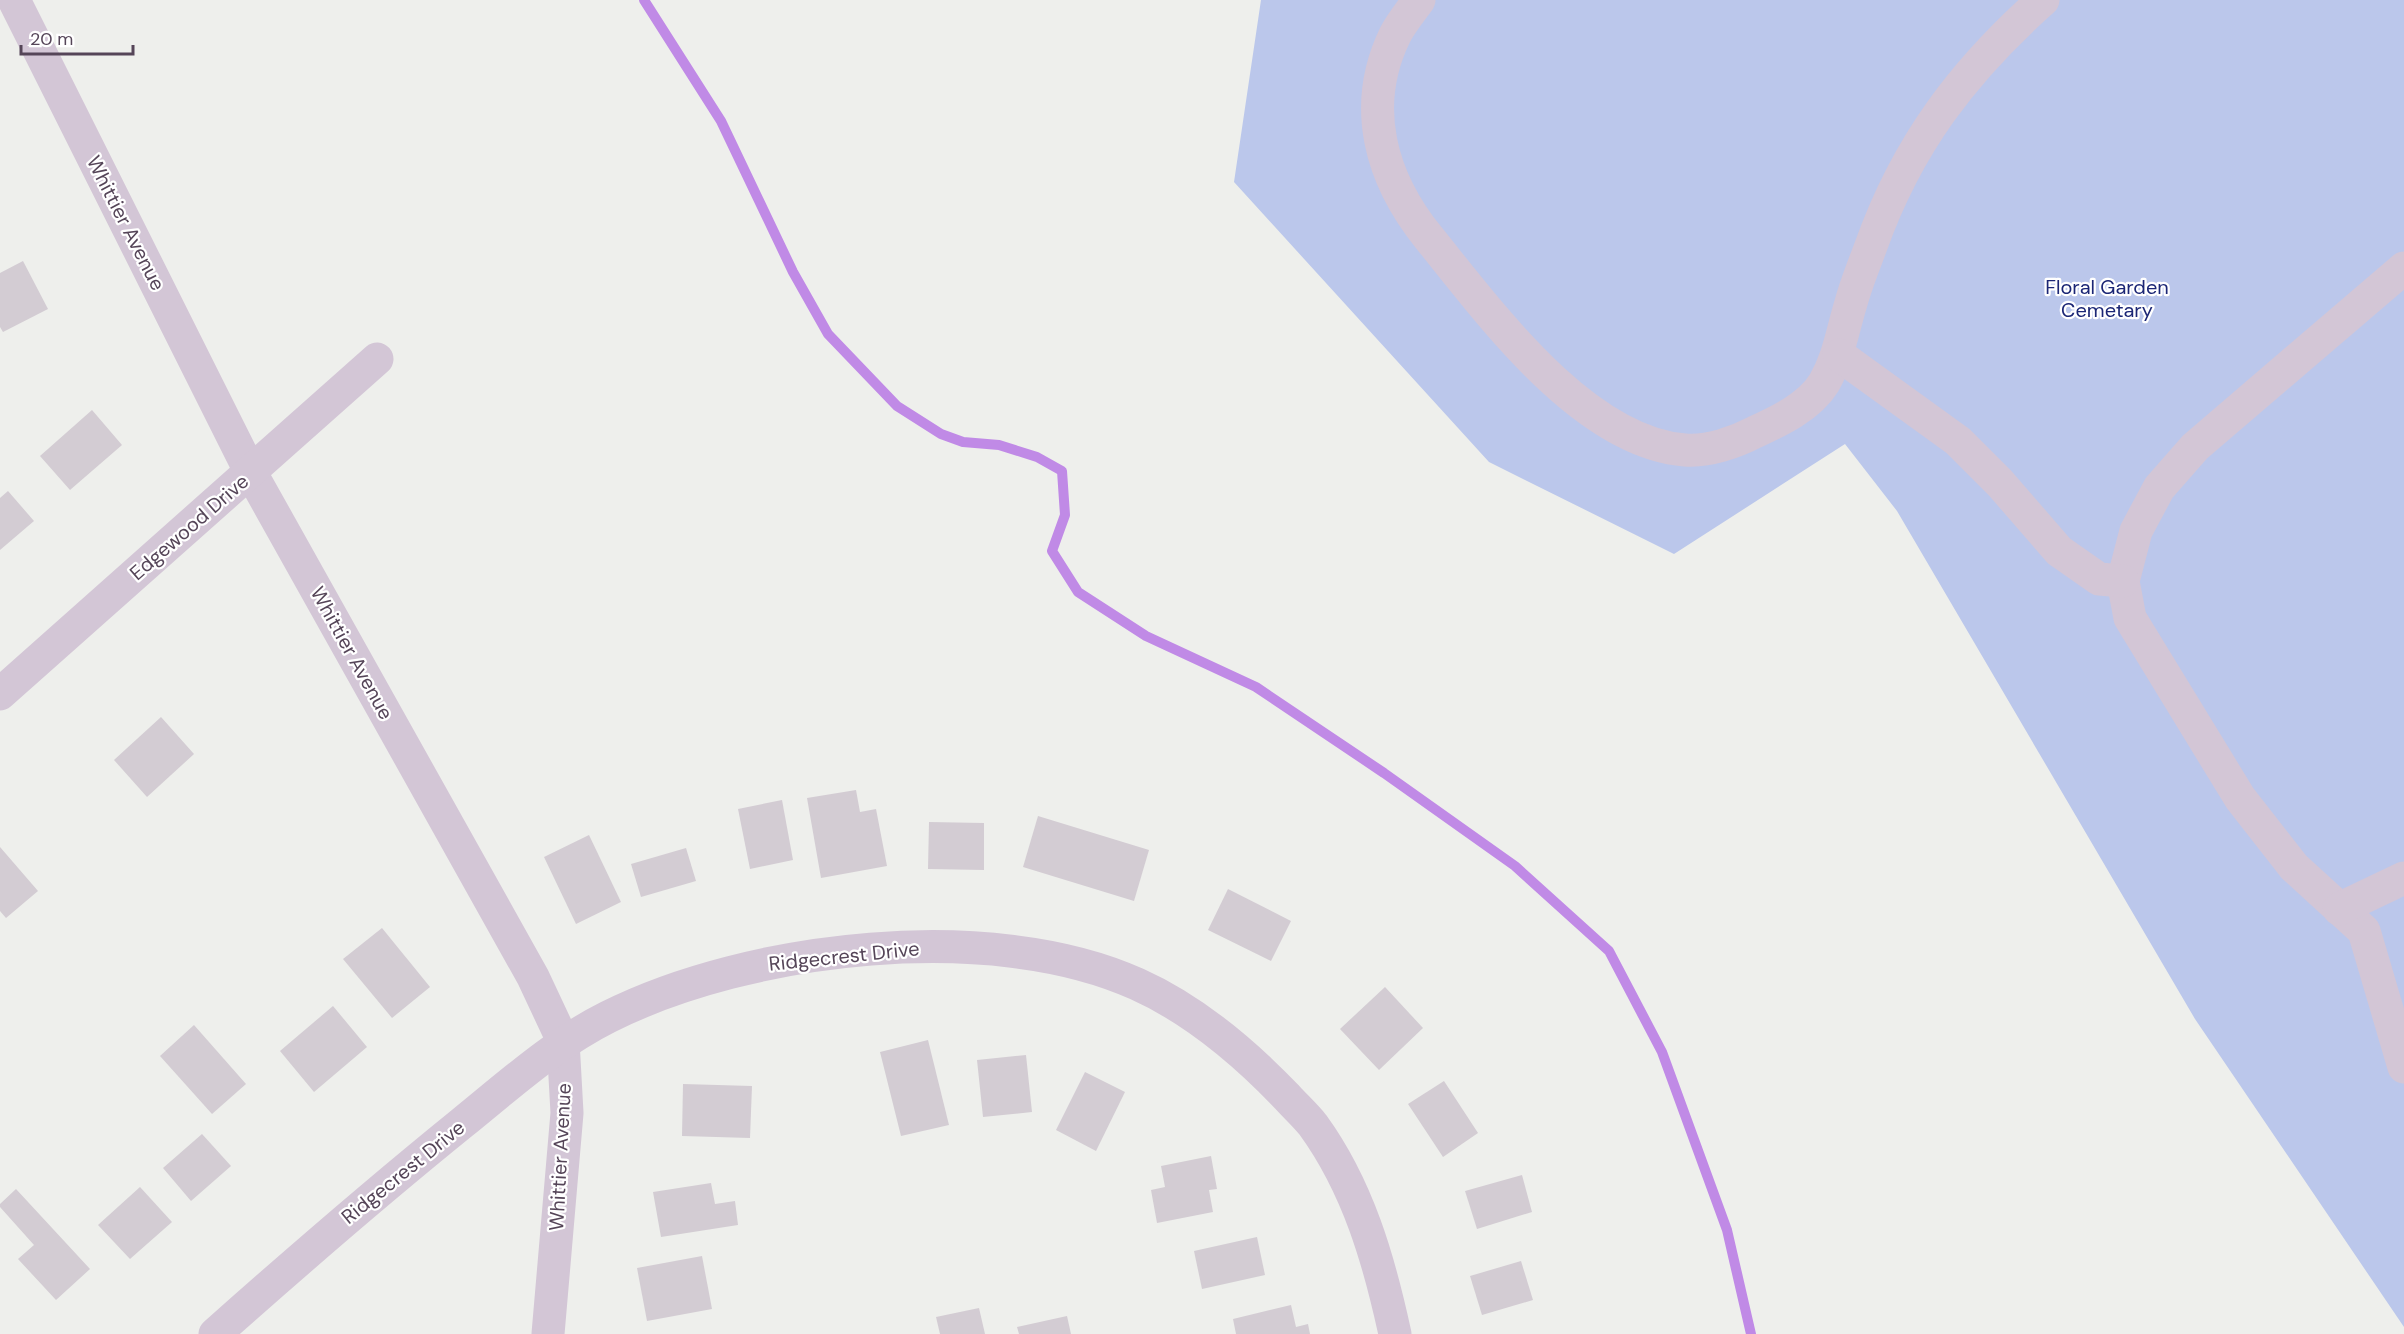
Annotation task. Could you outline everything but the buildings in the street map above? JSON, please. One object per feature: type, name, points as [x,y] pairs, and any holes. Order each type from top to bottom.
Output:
[{"type":"street","name":"Whittier Avenue","points":[[14,0],[251,473],[533,978],[563,1041],[567,1113],[548,1334]]},
{"type":"street","points":[[1419,0],[1395,34],[1382,72],[1376,107],[1381,147],[1394,184],[1411,216],[1518,348],[1586,408],[1632,436],[1686,450],[1736,442],[1790,415],[1821,387],[1839,355],[1851,303],[1883,212],[1930,123],[2027,5]]},
{"type":"street","points":[[2404,268],[2195,447],[2158,488],[2136,531],[2123,581],[2130,618],[2240,798],[2294,867],[2364,931],[2404,1067]]},
{"type":"street","points":[[1839,355],[1958,441],[2000,483],[2059,551],[2099,579],[2123,581]]},
{"type":"street","name":"Edgewood Drive","points":[[0,694],[251,473],[376,359]]},
{"type":"street","points":[[2339,909],[2399,886]]},
{"type":"street","name":"Ridgecrest Drive","points":[[215,1334],[359,1207],[563,1041],[611,1015],[688,984],[764,963],[842,951],[921,946],[1019,953],[1080,965],[1137,984],[1206,1023],[1260,1069],[1312,1124],[1348,1183],[1380,1264],[1395,1334]]},
{"type":"green space","name":"Floral Garden Cemetary","points":[[1261,0],[2404,0],[2404,1327],[2195,1019],[1897,511],[1845,444],[1674,554],[1489,462],[1234,182]]},
{"type":"waterway","points":[[644,0],[721,121],[793,272],[828,334],[897,406],[941,434],[963,442],[999,445],[1037,457],[1062,471],[1065,515],[1052,551],[1078,592],[1146,636],[1256,687],[1384,773],[1515,866],[1609,951],[1662,1052],[1727,1230],[1751,1334]]}]
